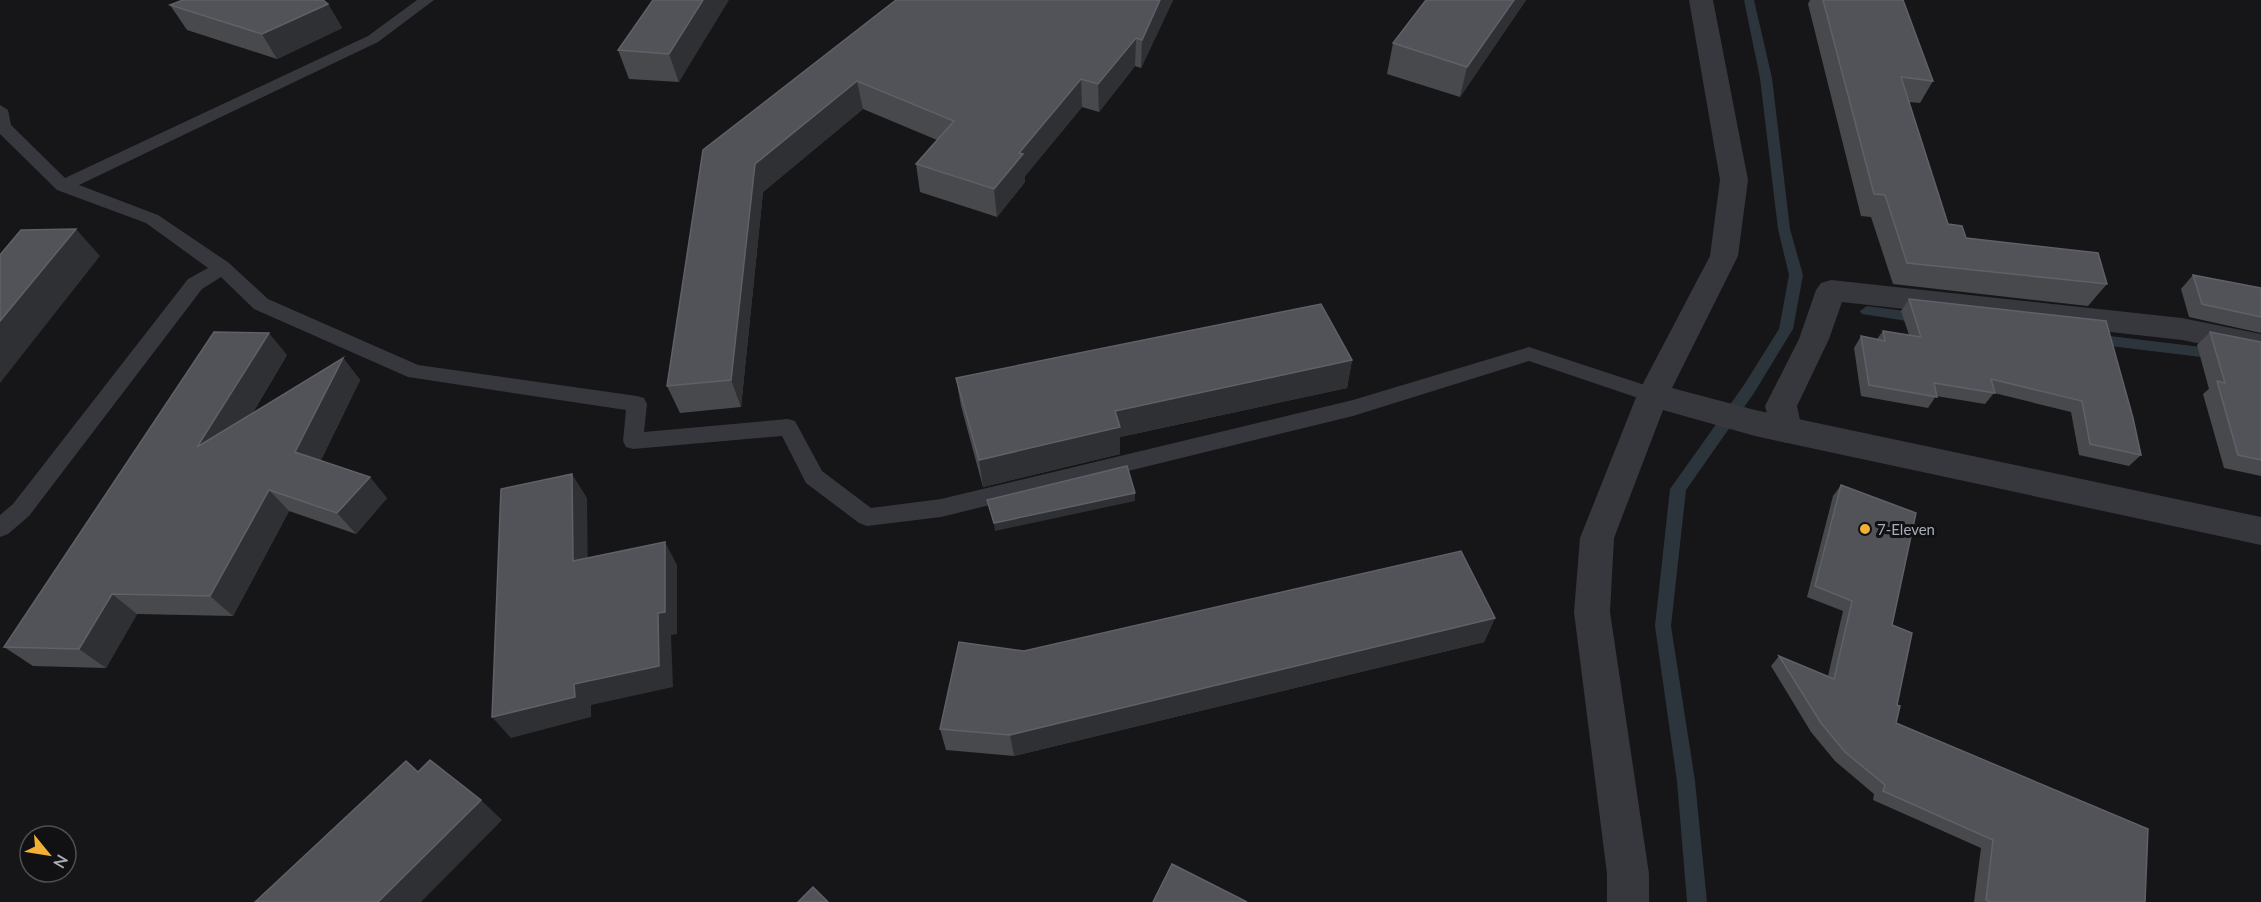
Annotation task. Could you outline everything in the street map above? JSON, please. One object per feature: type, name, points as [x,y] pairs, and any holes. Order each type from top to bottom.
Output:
[{"type":"street","points":[[1628,902],[1628,874],[1592,612],[1597,538],[1653,395],[1724,256],[1734,180],[1701,0]]},
{"type":"street","points":[[1771,426],[1814,339],[1831,291],[2182,329],[2261,345]]},
{"type":"street","points":[[1653,395],[1771,426],[2261,531]]},
{"type":"lane","points":[[63,186],[373,39],[427,0]]},
{"type":"lane","points":[[0,110],[3,127],[63,186],[152,219],[222,268],[261,304],[415,372],[637,404],[633,441],[788,427],[814,477],[867,517],[940,508],[1353,408],[1529,354],[1653,395]]},
{"type":"lane","points":[[0,528],[21,510],[195,284],[222,268]]},
{"type":"building","points":[[183,0],[323,0],[328,4],[262,34],[170,5]]},
{"type":"building","points":[[653,0],[703,0],[669,54],[618,50]]},
{"type":"building","points":[[896,0],[1160,0],[1142,40],[1136,38],[1098,84],[1081,79],[1019,153],[1023,154],[994,189],[916,164],[954,121],[857,81],[755,164],[731,380],[667,386],[703,150]]},
{"type":"building","points":[[1426,0],[1514,0],[1467,67],[1393,43]]},
{"type":"building","points":[[1823,0],[1903,0],[1933,81],[1901,77],[1948,224],[1962,226],[1966,238],[2098,253],[2107,284],[1907,263],[1885,195],[1874,194]]},
{"type":"building","points":[[76,229],[0,321],[0,255],[21,230]]},
{"type":"building","points":[[2193,275],[2261,288],[2261,317],[2202,304]]},
{"type":"building","points":[[1909,299],[2106,321],[2141,455],[2090,444],[2082,401],[1991,379],[1995,393],[1934,383],[1937,397],[1869,385],[1861,336],[1885,341],[1883,331],[1921,337]]},
{"type":"building","points":[[1321,304],[1352,360],[1115,411],[1120,427],[979,460],[956,378]]},
{"type":"building","points":[[214,332],[269,333],[197,447],[343,358],[295,452],[370,477],[337,513],[269,490],[210,596],[112,594],[79,649],[4,647]]},
{"type":"building","points":[[2210,332],[2261,342],[2261,460],[2238,455],[2217,381],[2225,383]]},
{"type":"building","points":[[1127,466],[1135,493],[994,523],[987,500]]},
{"type":"building","points":[[572,474],[573,561],[665,542],[665,612],[658,613],[659,666],[574,684],[575,697],[492,717],[501,489]]},
{"type":"building","points":[[1841,485],[1916,513],[1892,625],[1912,633],[1897,705],[1900,706],[1896,723],[2148,829],[2145,902],[1991,902],[1986,900],[1993,840],[1883,791],[1885,785],[1845,752],[1821,723],[1779,656],[1834,679],[1852,601],[1815,586]]},
{"type":"building","points":[[1461,551],[1495,618],[1010,735],[940,729],[959,642],[1024,651]]},
{"type":"building","points":[[430,760],[481,800],[378,902],[255,902],[406,761],[418,772]]},
{"type":"building","points":[[1172,864],[1247,902],[1153,902]]},
{"type":"building","points":[[813,887],[828,902],[798,902]]},
{"type":"waterway","points":[[1697,902],[1686,781],[1663,626],[1678,489],[1749,389],[1786,329],[1796,275],[1784,229],[1766,78],[1749,0]]},
{"type":"waterway","points":[[1867,311],[1920,318]]},
{"type":"waterway","points":[[2093,339],[2218,354]]},
{"type":"place","name":"7-Eleven","points":[[1865,529]]}]
